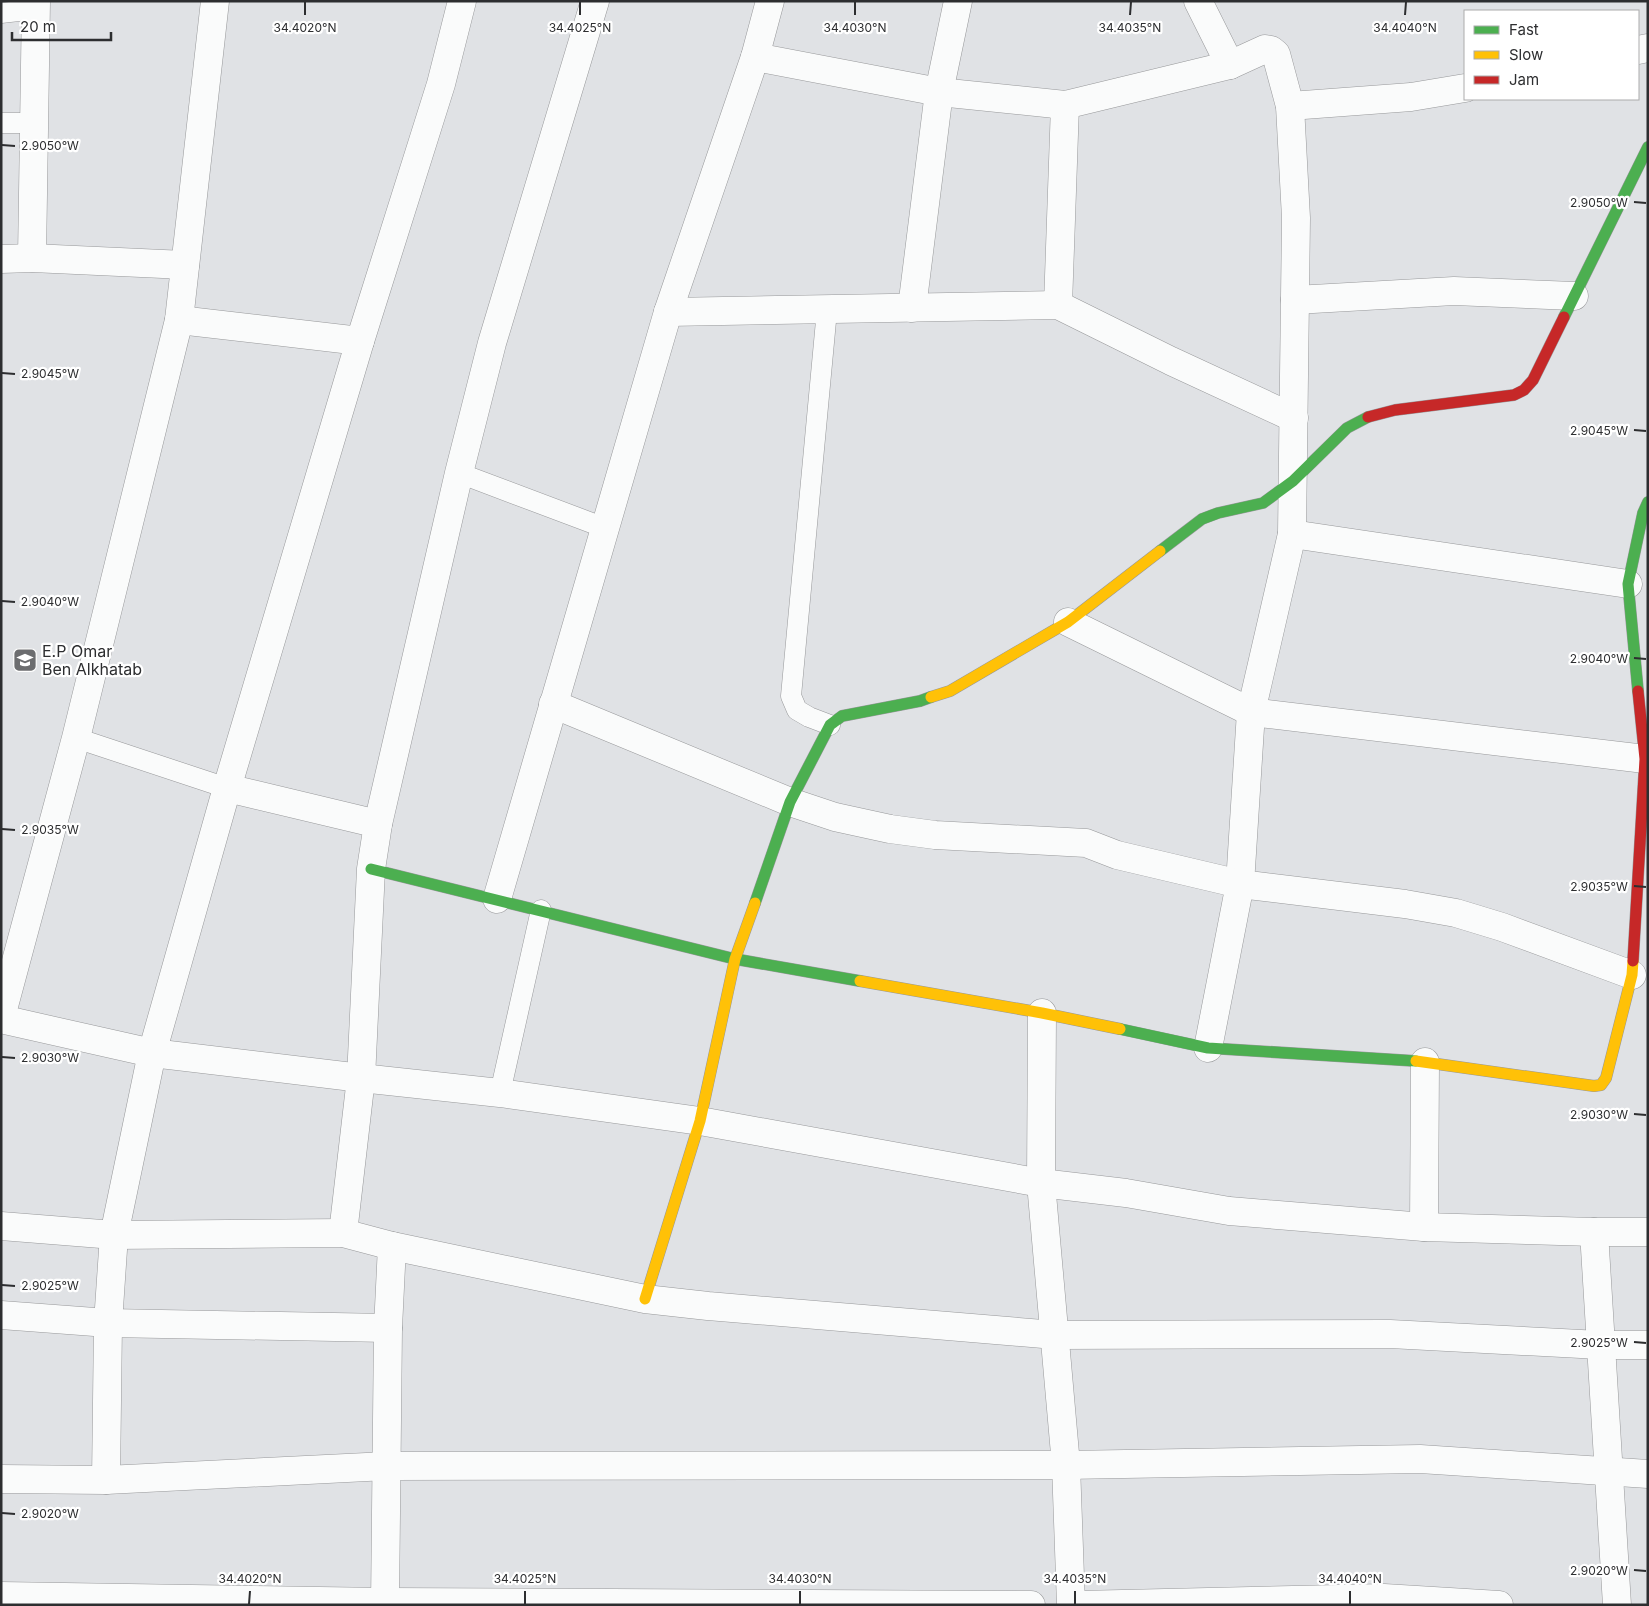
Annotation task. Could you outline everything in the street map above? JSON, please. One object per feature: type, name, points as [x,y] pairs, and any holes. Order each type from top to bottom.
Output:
[{"type":"street","points":[[215,1],[179,320],[76,738],[1,1018],[152,1052],[500,1093],[700,1121],[1042,1182],[1126,1193],[1229,1210],[1424,1227],[1648,1232]]},
{"type":"street","points":[[106,1480],[108,1323],[114,1236],[152,1052],[227,788],[360,341],[441,84],[462,1]]},
{"type":"street","points":[[343,1233],[361,1078],[371,869],[378,824],[492,343],[595,1]]},
{"type":"street","points":[[497,899],[668,312],[755,57],[770,1]]},
{"type":"street","points":[[912,308],[939,92],[958,1]]},
{"type":"street","points":[[1198,1],[1230,65]]},
{"type":"street","points":[[32,258],[36,5]]},
{"type":"street","points":[[755,57],[939,92],[1065,105],[1230,65],[1265,50],[1271,50],[1276,54],[1290,106],[1296,218],[1292,534],[1251,712],[1240,884],[1208,1048]]},
{"type":"street","points":[[1290,106],[1411,98],[1464,88]]},
{"type":"street","points":[[1058,305],[1065,105]]},
{"type":"street","points":[[645,1299],[700,1121],[735,959],[790,802],[830,725],[842,716],[920,701],[950,692],[1068,622],[1202,519],[1218,513],[1263,503],[1293,481],[1347,428],[1370,416],[1395,410],[1514,395],[1524,390],[1533,380],[1648,147]]},
{"type":"street","points":[[1,258],[185,265]]},
{"type":"street","points":[[1295,300],[1454,291],[1574,296]]},
{"type":"street","points":[[668,312],[1058,305],[1171,361],[1294,418]]},
{"type":"street","points":[[179,320],[360,341]]},
{"type":"street","points":[[371,869],[735,959],[1042,1013],[1208,1048],[1425,1062],[1594,1086],[1601,1085],[1606,1078],[1642,930],[1646,759],[1628,584],[1642,542],[1643,513],[1648,502]]},
{"type":"street","points":[[1292,534],[1628,584]]},
{"type":"street","points":[[1068,622],[1251,712],[1646,759]]},
{"type":"street","points":[[553,704],[790,802],[835,817],[890,829],[935,834],[1086,844],[1117,855],[1240,884],[1406,904],[1456,913],[1502,927],[1632,975]]},
{"type":"street","points":[[227,788],[378,824]]},
{"type":"street","points":[[1042,1013],[1042,1182],[1066,1465],[1071,1605]]},
{"type":"street","points":[[1424,1227],[1425,1062]]},
{"type":"street","points":[[1,1226],[114,1236],[343,1233],[392,1246],[645,1299],[1055,1335],[1390,1334],[1600,1345],[1648,1345]]},
{"type":"street","points":[[1594,1232],[1617,1605]]},
{"type":"street","points":[[385,1603],[388,1328],[392,1246]]},
{"type":"street","points":[[1,1315],[108,1323],[388,1328]]},
{"type":"street","points":[[1,1479],[106,1480],[387,1466],[1066,1465],[1420,1459],[1648,1474]]},
{"type":"street","points":[[1,1596],[385,1603],[1031,1605]]},
{"type":"street","points":[[1079,1605],[1384,1598],[1499,1605]]},
{"type":"lane","points":[[1,12],[36,5]]},
{"type":"lane","points":[[1,123],[34,123]]},
{"type":"lane","points":[[827,310],[791,696],[797,710],[808,717],[830,725]]},
{"type":"lane","points":[[460,473],[605,528]]},
{"type":"lane","points":[[76,738],[227,788]]},
{"type":"lane","points":[[500,1093],[541,910]]},
{"type":"traffic: fast","points":[[1564,317],[1648,147]]},
{"type":"traffic: fast","points":[[1160,551],[1202,519],[1218,513],[1263,503],[1293,481],[1347,428],[1368,417]]},
{"type":"traffic: fast","points":[[1638,691],[1628,584],[1643,513],[1648,502]]},
{"type":"traffic: fast","points":[[755,903],[790,802],[830,725],[842,716],[920,701],[931,697]]},
{"type":"traffic: fast","points":[[371,869],[735,959],[860,981]]},
{"type":"traffic: fast","points":[[1120,1029],[1208,1048],[1416,1061]]},
{"type":"traffic: slow","points":[[931,697],[950,691],[1068,622],[1160,551]]},
{"type":"traffic: slow","points":[[645,1299],[700,1121],[735,959],[755,903]]},
{"type":"traffic: slow","points":[[1416,1061],[1594,1086],[1601,1085],[1606,1078],[1632,975],[1633,961]]},
{"type":"traffic: slow","points":[[860,981],[1042,1013],[1120,1029]]},
{"type":"traffic: jam","points":[[1368,417],[1395,410],[1514,395],[1524,390],[1533,380],[1564,317]]},
{"type":"traffic: jam","points":[[1633,961],[1645,759],[1638,691]]},
{"type":"place","name":"E.P Omar Ben Alkhatab","points":[[25,660]]}]
